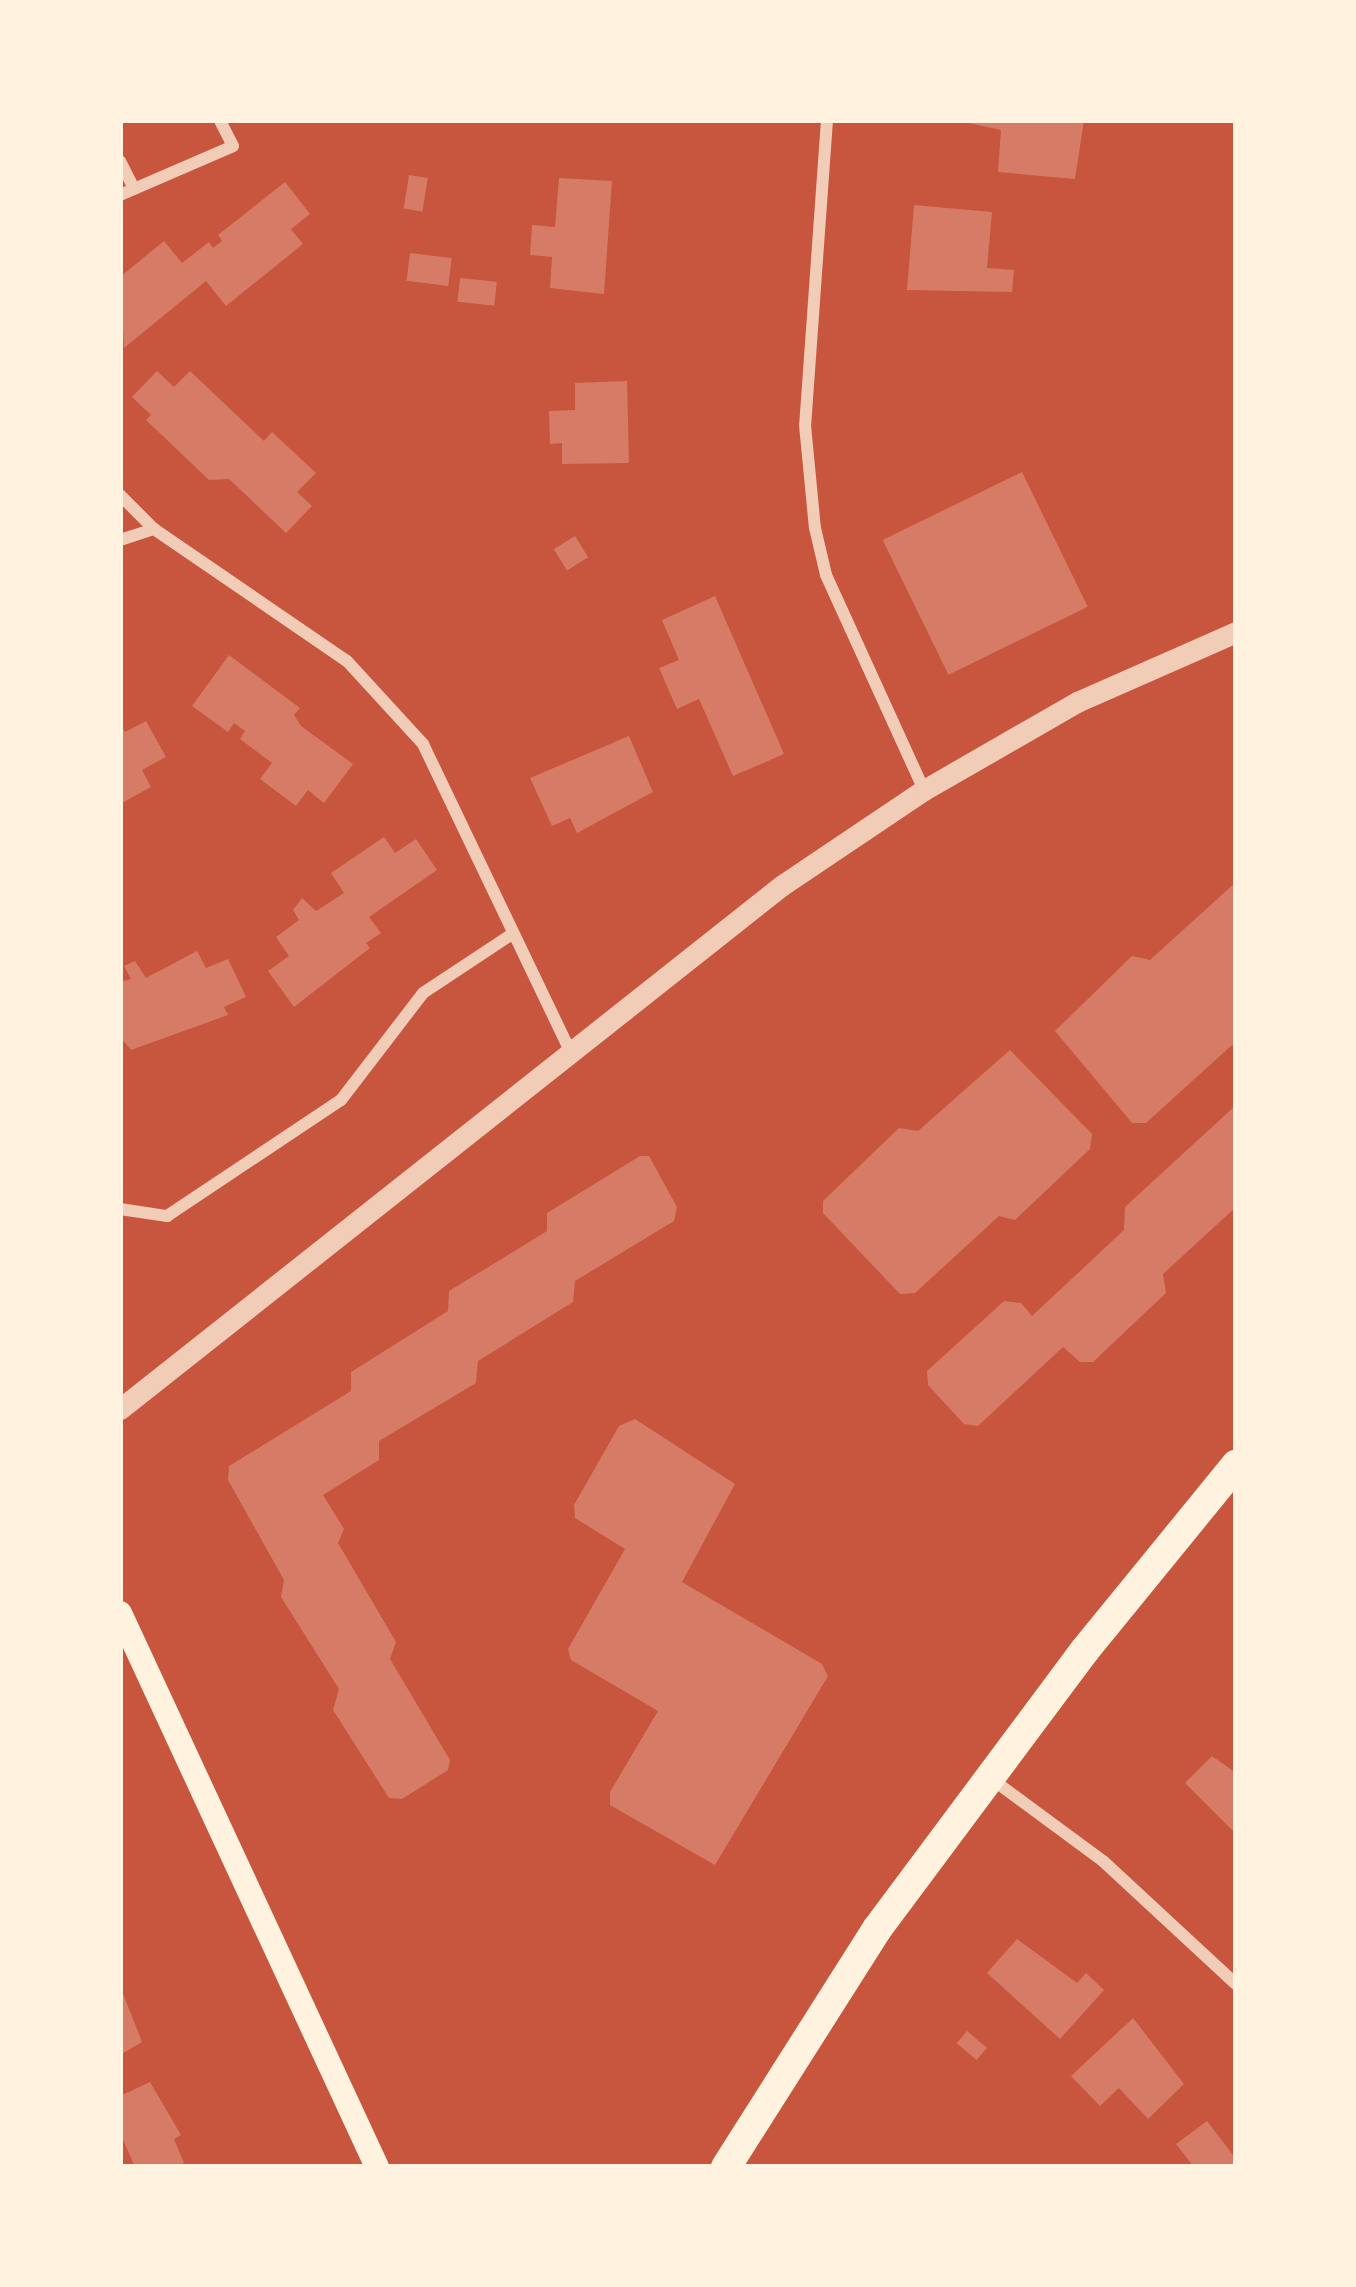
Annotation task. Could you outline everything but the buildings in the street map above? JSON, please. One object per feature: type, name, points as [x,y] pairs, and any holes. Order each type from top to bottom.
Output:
[{"type":"main road","points":[[726,2167],[877,1928],[988,1776],[1236,1465]]},
{"type":"main road","points":[[120,1613],[377,2167]]},
{"type":"street","points":[[120,161],[127,192],[233,146],[220,120]]},
{"type":"street","points":[[827,120],[805,425],[815,528],[826,575],[924,790]]},
{"type":"street","points":[[120,495],[154,529],[347,661],[423,744],[509,936],[570,1051]]},
{"type":"street","points":[[120,540],[154,529]]},
{"type":"street","points":[[120,1408],[781,886],[924,790],[1077,703],[1236,632]]},
{"type":"street","points":[[120,1209],[167,1216],[341,1100],[423,992],[509,936]]},
{"type":"street","points":[[988,1776],[1103,1861],[1235,1980]]}]
